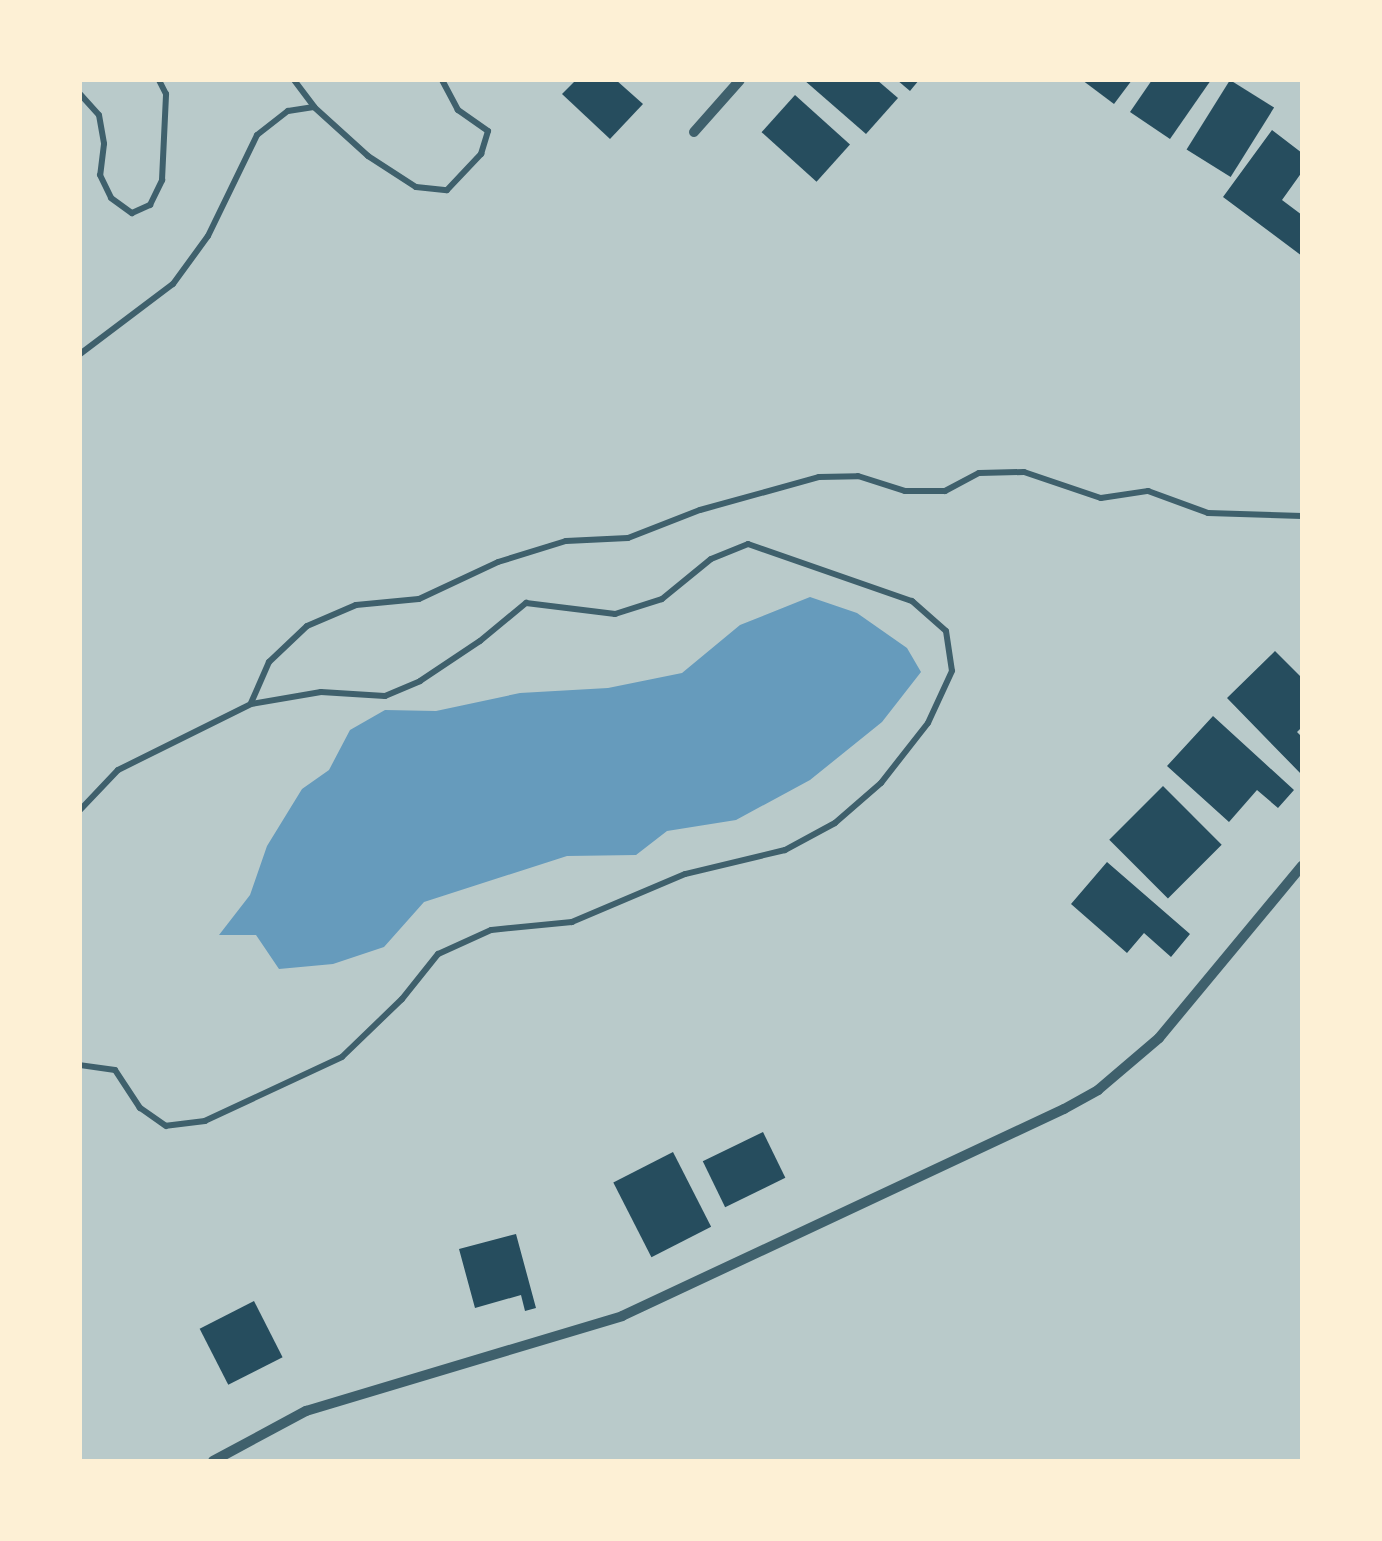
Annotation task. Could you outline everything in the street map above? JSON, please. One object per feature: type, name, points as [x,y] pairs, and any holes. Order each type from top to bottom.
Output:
[{"type":"street","points":[[694,132],[740,80]]},
{"type":"street","points":[[213,1461],[306,1411],[622,1316],[1064,1109],[1098,1090],[1159,1038],[1302,866]]},
{"type":"lane","points":[[80,94],[98,115],[104,144],[100,175],[111,198],[132,213],[150,205],[162,180],[166,94],[158,80]]},
{"type":"lane","points":[[294,80],[314,107],[368,156],[416,187],[447,190],[481,154],[488,131],[458,110],[442,80]]},
{"type":"lane","points":[[80,354],[173,284],[208,236],[257,135],[288,111],[314,107]]},
{"type":"lane","points":[[251,704],[270,662],[306,626],[356,605],[419,599],[498,562],[532,551],[566,541],[628,538],[700,510],[820,477],[858,476],[904,491],[945,491],[979,472],[1024,472],[1101,498],[1148,491],[1208,513],[1302,516]]},
{"type":"lane","points":[[80,810],[118,770],[251,704],[321,692],[385,696],[420,681],[465,652],[526,603],[615,614],[662,599],[711,559],[748,544],[912,602],[946,631],[952,672],[916,738],[881,783],[834,824],[785,850],[685,874],[572,922],[491,930],[438,954],[402,999],[342,1057],[206,1121],[166,1126],[140,1108],[115,1070],[80,1064]]},
{"type":"shaded area","points":[[80,80],[1302,80],[1302,1461],[80,1461]]},
{"type":"water","points":[[810,597],[857,613],[907,648],[921,672],[882,722],[810,780],[736,820],[667,831],[636,855],[567,856],[424,902],[384,947],[333,964],[279,969],[256,935],[219,935],[250,895],[267,846],[302,789],[329,770],[350,730],[385,710],[436,711],[520,693],[608,688],[682,673],[740,625]]},
{"type":"building","points":[[576,80],[616,80],[643,104],[610,139],[562,94]]},
{"type":"building","points":[[804,80],[877,80],[898,98],[866,134]]},
{"type":"building","points":[[897,80],[919,80],[910,91]]},
{"type":"building","points":[[1082,80],[1132,80],[1114,104]]},
{"type":"building","points":[[1152,80],[1211,80],[1170,139],[1130,112]]},
{"type":"building","points":[[1230,80],[1274,108],[1231,177],[1187,150]]},
{"type":"building","points":[[795,95],[850,145],[817,182],[762,132]]},
{"type":"building","points":[[1272,130],[1302,153],[1302,172],[1282,200],[1302,215],[1302,256],[1223,197]]},
{"type":"building","points":[[1275,651],[1302,678],[1302,727],[1297,732],[1302,737],[1302,775],[1227,698]]},
{"type":"building","points":[[1213,716],[1294,790],[1278,808],[1257,790],[1229,822],[1167,766]]},
{"type":"building","points":[[1163,786],[1222,845],[1168,898],[1109,840]]},
{"type":"building","points":[[1107,862],[1190,934],[1171,957],[1144,933],[1127,953],[1071,904]]},
{"type":"building","points":[[763,1132],[785,1178],[725,1207],[703,1161]]},
{"type":"building","points":[[673,1152],[711,1227],[651,1257],[613,1182]]},
{"type":"building","points":[[516,1234],[536,1308],[525,1311],[521,1295],[475,1308],[459,1249]]},
{"type":"building","points":[[254,1301],[283,1357],[228,1385],[200,1329]]}]
